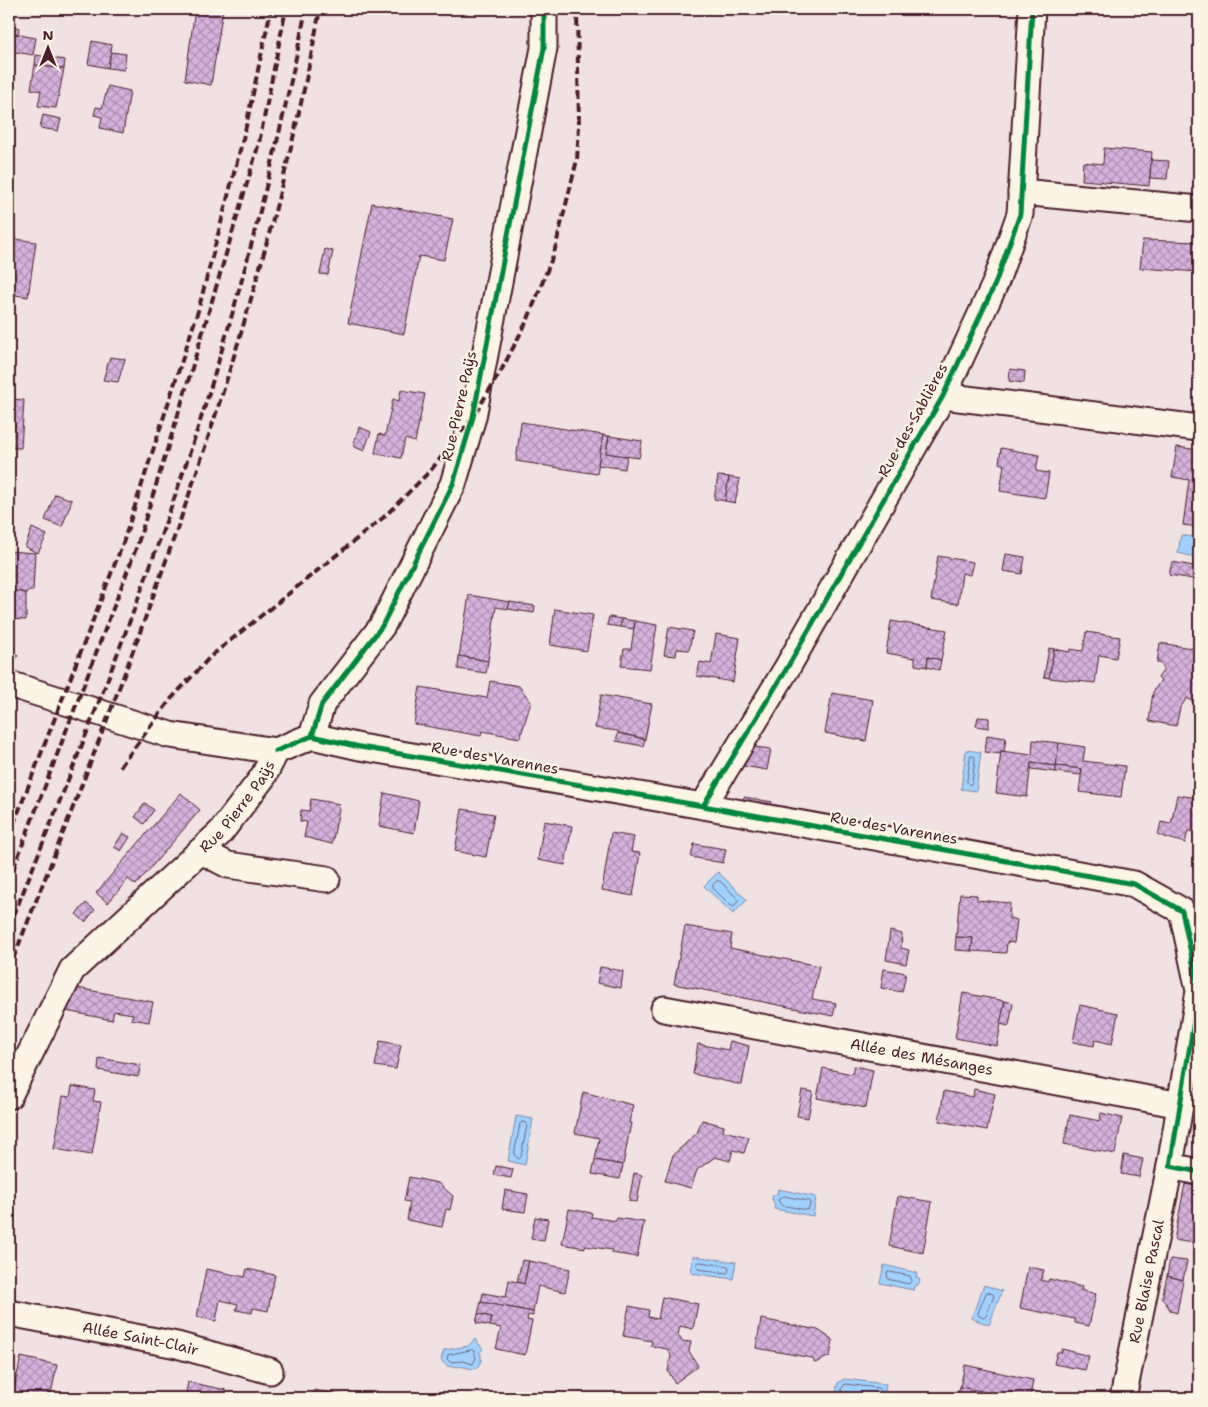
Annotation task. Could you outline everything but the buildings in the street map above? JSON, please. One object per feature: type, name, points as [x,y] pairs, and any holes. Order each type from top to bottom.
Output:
[{"type":"street","name":"Rue Pierre Paÿs","points":[[9,1096],[72,970],[220,833],[263,777],[276,751],[312,736],[322,704],[382,626],[453,484],[475,407],[544,48],[544,9]]},
{"type":"street","name":"Rue des Sablières","points":[[703,806],[787,668],[943,396],[995,284],[1020,214],[1032,9]]},
{"type":"street","points":[[1022,192],[1199,209]]},
{"type":"street","points":[[943,396],[1199,428]]},
{"type":"street","points":[[9,684],[170,734],[276,751]]},
{"type":"street","name":"Rue des Varennes","points":[[312,736],[360,747],[703,806],[1134,884],[1182,911],[1199,991],[1170,1166]]},
{"type":"street","points":[[201,851],[228,865],[327,879]]},
{"type":"street","name":"Allée des Mésanges","points":[[664,1009],[1181,1105]]},
{"type":"street","points":[[1170,1166],[1199,1172]]},
{"type":"street","name":"Rue Blaise Pascal","points":[[1123,1398],[1170,1166]]},
{"type":"street","name":"Allée Saint-Clair","points":[[9,1313],[176,1345],[270,1371]]},
{"type":"water","points":[[1181,535],[1199,538],[1199,558],[1178,553]]},
{"type":"water","points":[[966,750],[981,752],[976,791],[961,789]]},
{"type":"water","points":[[718,872],[747,900],[733,914],[704,886]]},
{"type":"water","points":[[516,1116],[533,1119],[525,1165],[508,1161]]},
{"type":"water","points":[[778,1189],[816,1197],[813,1216],[774,1209],[775,1205],[772,1199],[773,1195],[777,1194]]},
{"type":"water","points":[[693,1256],[736,1262],[733,1279],[691,1273]]},
{"type":"water","points":[[884,1265],[917,1273],[916,1277],[920,1280],[918,1285],[914,1286],[913,1290],[880,1283]]},
{"type":"water","points":[[984,1285],[1002,1291],[989,1325],[971,1318]]},
{"type":"water","points":[[475,1339],[483,1349],[479,1353],[481,1354],[481,1361],[477,1368],[451,1367],[443,1363],[441,1359],[444,1350],[468,1346]]},
{"type":"water","points":[[844,1379],[886,1384],[884,1398],[852,1399],[839,1395],[837,1390],[838,1383]]},
{"type":"railway","points":[[9,836],[123,543],[198,311],[245,131],[271,9]]},
{"type":"railway","points":[[9,880],[137,546],[259,143],[286,9]]},
{"type":"railway","points":[[9,927],[136,605],[204,409],[260,210],[306,9]]},
{"type":"railway","points":[[9,969],[102,733],[146,615],[228,376],[263,255],[294,133],[320,9]]},
{"type":"railway","points":[[120,767],[171,699],[211,656],[384,517],[431,470],[473,417],[502,369],[528,319],[554,253],[577,160],[579,126],[577,9]]},
{"type":"cycle path","points":[[276,751],[312,736],[322,704],[382,626],[453,484],[473,417],[544,48],[544,9]]},
{"type":"cycle path","points":[[703,806],[787,668],[943,396],[995,284],[1020,214],[1032,9]]},
{"type":"cycle path","points":[[312,736],[360,747],[703,806],[1134,884],[1182,911],[1199,991],[1170,1166],[1199,1172]]}]
